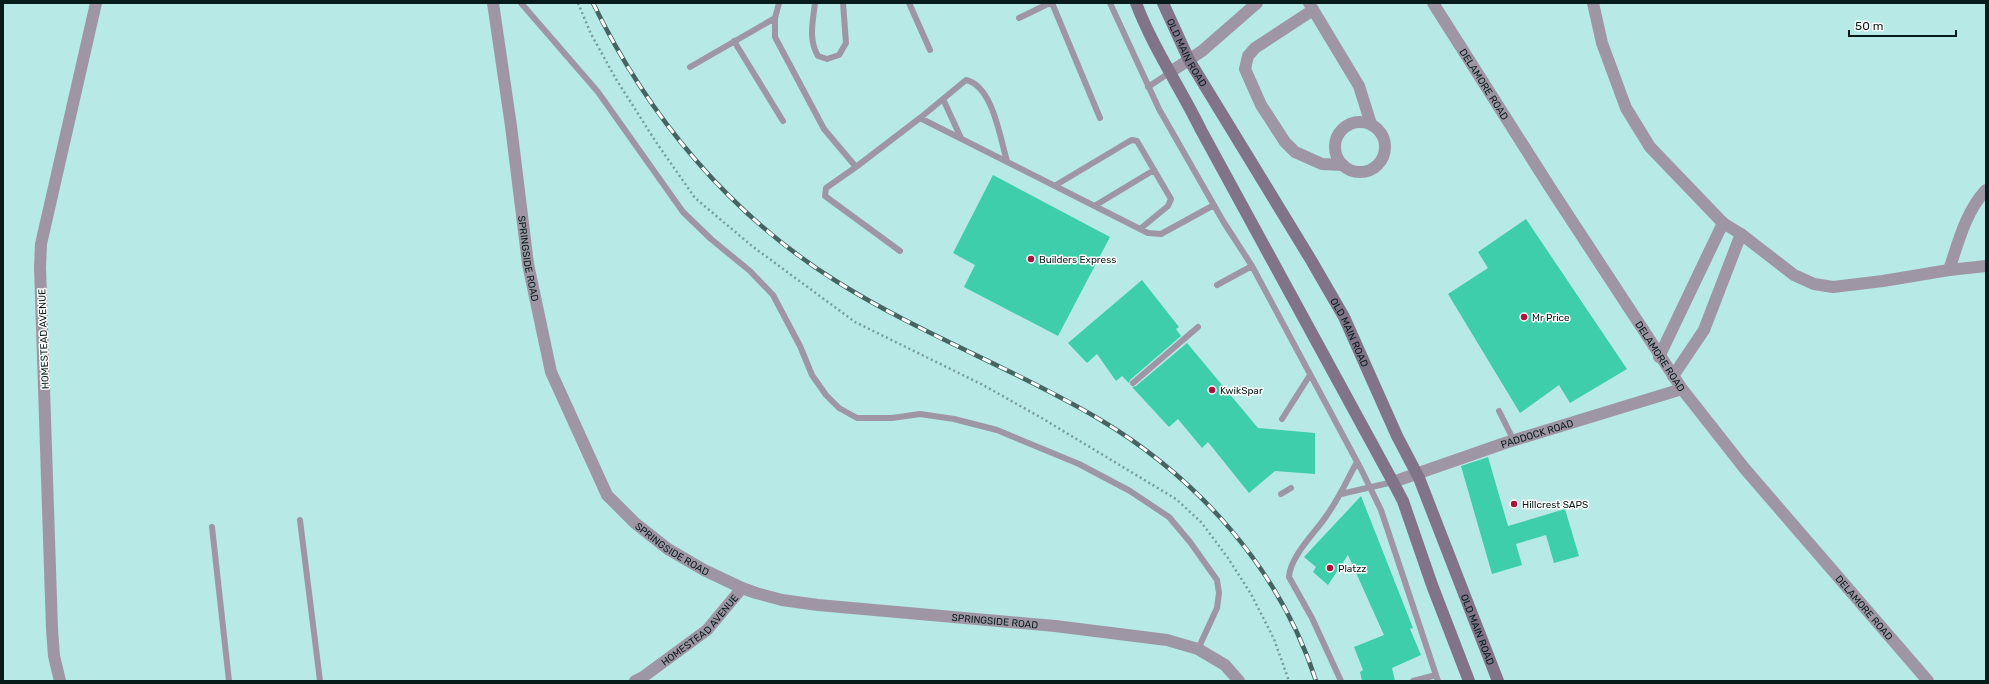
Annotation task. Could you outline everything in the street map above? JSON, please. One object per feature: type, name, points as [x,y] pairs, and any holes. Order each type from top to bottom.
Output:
[{"type":"main road","points":[[1136,3],[1146,30],[1169,73],[1186,98],[1201,130],[1403,501],[1432,585],[1469,681]]},
{"type":"main road","name":"OLD MAIN ROAD","points":[[1163,3],[1189,60],[1344,317],[1397,436],[1417,473],[1498,681]]},
{"type":"street","name":"HOMESTEAD AVENUE","points":[[60,681],[54,656],[52,628],[41,244],[96,3]]},
{"type":"street","name":"SPRINGSIDE ROAD","points":[[493,3],[511,126],[528,264],[551,372],[607,495],[635,524],[668,549],[704,570],[742,588],[782,600],[818,605],[1124,633],[1167,640],[1198,649],[1225,665],[1239,681]]},
{"type":"street","points":[[1169,73],[1189,60],[1257,3]]},
{"type":"street","name":"DELAMORE ROAD","points":[[1433,3],[1659,357],[1682,390],[1745,468],[1928,681]]},
{"type":"street","points":[[1594,3],[1602,43],[1626,108],[1655,152],[1723,224],[1741,234],[1794,275],[1804,281],[1823,286],[1883,282],[1948,270],[1986,266]]},
{"type":"street","points":[[1343,165],[1322,164],[1296,152],[1285,142],[1261,105],[1245,69],[1248,56],[1255,48],[1311,7],[1359,86],[1371,124],[1381,134],[1384,140],[1385,148],[1380,161],[1369,170],[1355,171],[1343,165],[1338,159],[1335,146],[1339,132],[1350,124],[1357,122],[1371,124]]},
{"type":"street","points":[[1948,270],[1977,200],[1986,190]]},
{"type":"street","points":[[1659,357],[1723,224]]},
{"type":"street","points":[[1673,376],[1704,330],[1741,234]]},
{"type":"street","name":"PADDOCK ROAD","points":[[1393,482],[1514,441],[1682,390]]},
{"type":"street","name":"HOMESTEAD AVENUE","points":[[635,681],[643,677],[707,630],[742,588]]},
{"type":"lane","points":[[521,3],[598,92],[683,212],[711,239],[750,271],[773,295],[800,346],[812,375],[826,395],[839,408],[857,418],[892,418],[920,414],[954,419],[997,430],[1079,464],[1130,491],[1169,517],[1190,542],[1217,580],[1219,593],[1216,608],[1198,649]]},
{"type":"lane","points":[[779,3],[775,18],[775,37],[824,129],[856,167]]},
{"type":"lane","points":[[815,3],[811,32],[812,42],[818,56],[827,59],[839,55],[846,43],[843,3]]},
{"type":"lane","points":[[909,3],[930,50]]},
{"type":"lane","points":[[1019,18],[1051,3],[1100,118]]},
{"type":"lane","points":[[1110,3],[1148,87],[1177,142],[1252,266],[1357,462],[1381,510],[1437,678],[1413,681]]},
{"type":"lane","points":[[690,67],[775,18]]},
{"type":"lane","points":[[734,41],[783,121]]},
{"type":"lane","points":[[1148,87],[1169,73]]},
{"type":"lane","points":[[900,251],[825,196],[826,188],[920,118],[966,80],[973,82],[980,88],[989,100],[1007,161]]},
{"type":"lane","points":[[943,99],[961,138]]},
{"type":"lane","points":[[920,118],[1056,185],[1148,233],[1161,234],[1214,205]]},
{"type":"lane","points":[[1056,185],[1132,140],[1140,146],[1171,199],[1168,206],[1140,229]]},
{"type":"lane","points":[[1096,206],[1154,170]]},
{"type":"lane","points":[[1217,285],[1252,266]]},
{"type":"lane","points":[[1133,383],[1198,327]]},
{"type":"lane","points":[[1282,419],[1310,375]]},
{"type":"lane","points":[[1499,412],[1514,441]]},
{"type":"lane","points":[[1341,681],[1312,618],[1289,577],[1290,570],[1297,557],[1341,494],[1357,462]]},
{"type":"lane","points":[[1341,494],[1393,482]]},
{"type":"lane","points":[[1281,494],[1291,488]]},
{"type":"lane","points":[[300,520],[320,681]]},
{"type":"lane","points":[[212,527],[229,681]]},
{"type":"path","points":[[578,3],[591,34],[616,79],[656,142],[695,198],[752,246],[855,322],[983,386],[1040,417],[1176,499],[1201,522],[1228,558],[1250,594],[1274,639],[1289,681]]},
{"type":"building","name":"Builders Express","points":[[993,175],[1110,237],[1058,336],[964,287],[975,265],[953,253]]},
{"type":"building","points":[[1526,219],[1627,369],[1570,403],[1559,385],[1520,413],[1448,294],[1488,268],[1478,252]]},
{"type":"building","points":[[1142,280],[1179,327],[1176,329],[1181,336],[1130,380],[1129,383],[1122,376],[1116,381],[1097,354],[1087,363],[1068,343]]},
{"type":"building","points":[[1187,343],[1258,428],[1315,433],[1315,474],[1275,471],[1249,493],[1208,442],[1202,448],[1178,419],[1169,427],[1132,387],[1136,386]]},
{"type":"building","points":[[1488,457],[1508,526],[1565,509],[1579,556],[1554,563],[1546,535],[1516,544],[1522,565],[1492,574],[1461,466]]},
{"type":"building","points":[[1361,496],[1413,628],[1410,629],[1421,655],[1392,668],[1395,681],[1362,681],[1360,672],[1363,670],[1354,647],[1384,635],[1348,555],[1328,585],[1313,572],[1316,567],[1304,557]]},
{"type":"railway","points":[[593,3],[615,45],[639,85],[666,123],[695,159],[727,193],[761,225],[797,254],[836,281],[868,300],[933,335],[1033,383],[1099,419],[1170,469],[1202,498],[1231,530],[1258,564],[1281,601],[1300,640],[1316,681]]},
{"type":"place","name":"Builders Express","points":[[1031,259]]},
{"type":"place","name":"Mr Price","points":[[1524,317]]},
{"type":"place","name":"KwikSpar","points":[[1212,390]]},
{"type":"place","name":"Hillcrest SAPS","points":[[1514,504]]},
{"type":"place","name":"Platzz","points":[[1330,568]]}]
